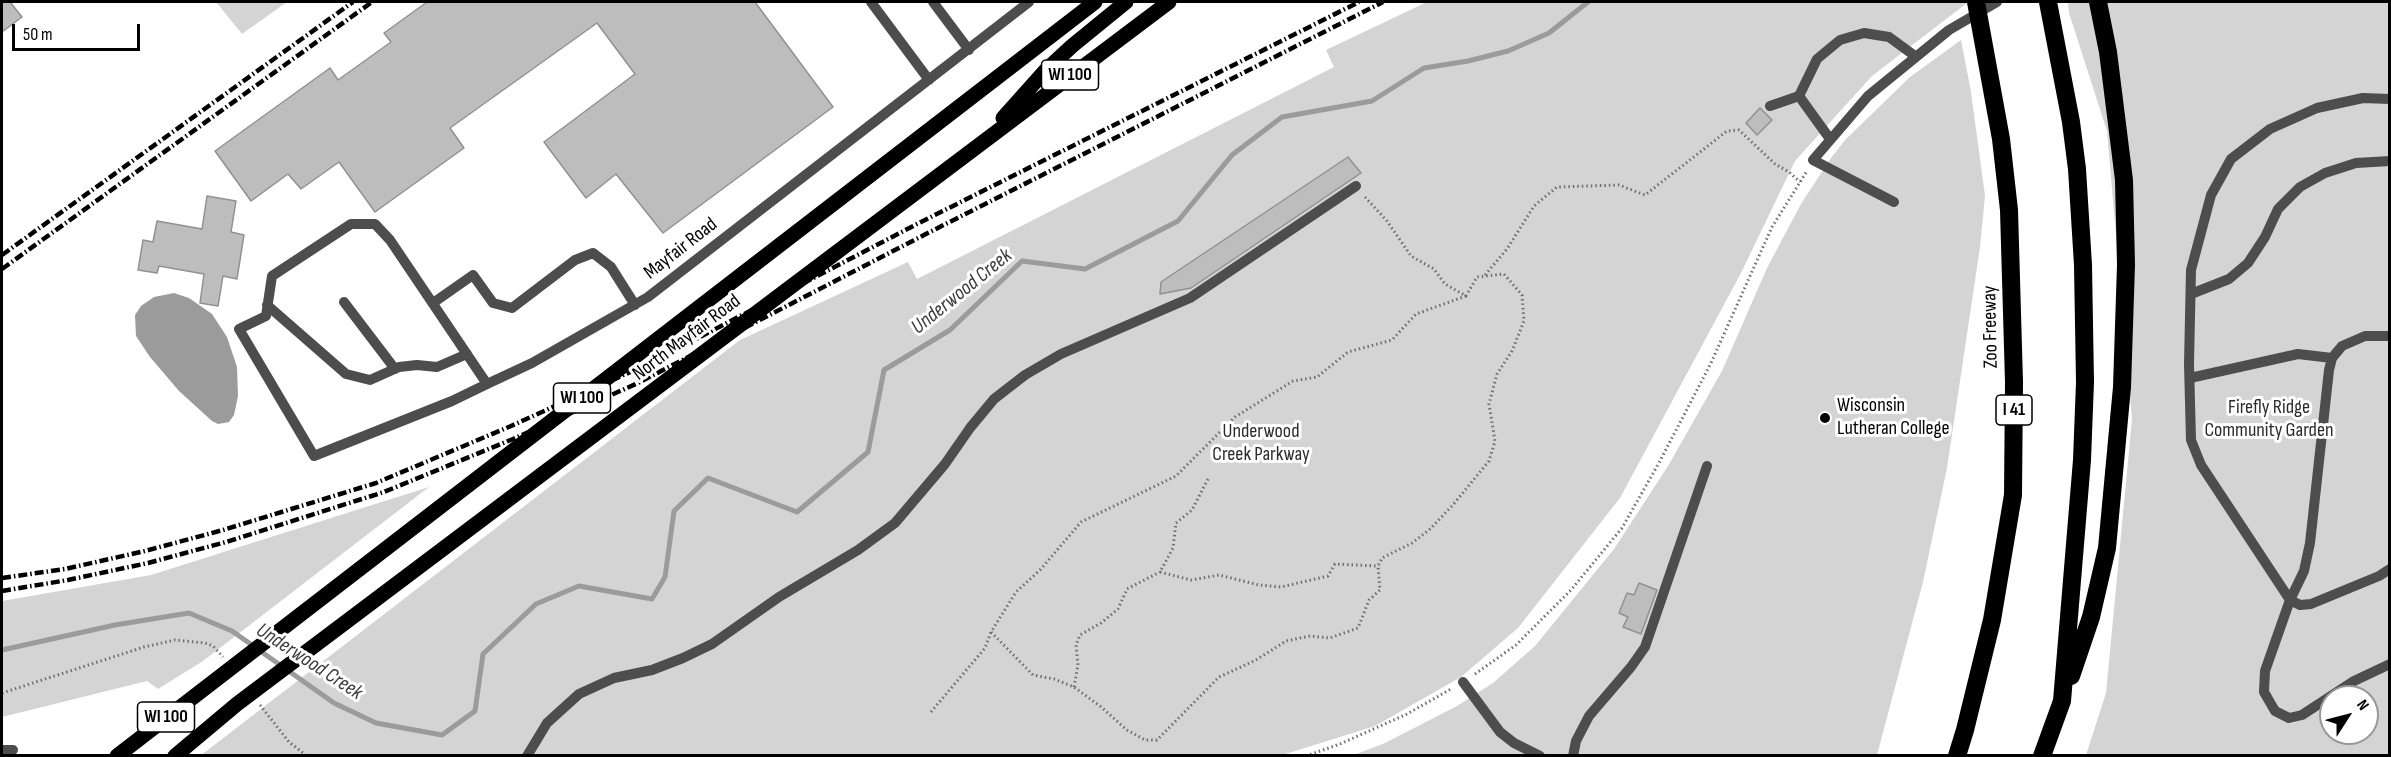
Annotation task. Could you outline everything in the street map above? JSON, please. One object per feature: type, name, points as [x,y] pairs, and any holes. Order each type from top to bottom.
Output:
[{"type":"highway","name":"Zoo Freeway","points":[[1957,756],[1992,620],[2013,495],[2014,381],[2009,210],[2001,139],[1976,2]]},
{"type":"highway","points":[[2048,2],[2071,122],[2077,169],[2083,265],[2085,382],[2082,460],[2062,700]]},
{"type":"highway","points":[[2042,756],[2091,617],[2107,548],[2122,387],[2126,265],[2124,180],[2108,52],[2098,2]]},
{"type":"main road","name":"North Mayfair Road","points":[[117,756],[1095,2]]},
{"type":"main road","points":[[976,146],[1045,71],[1126,2]]},
{"type":"main road","name":"North Mayfair Road","points":[[175,756],[237,704],[1169,2]]},
{"type":"street","points":[[871,2],[929,80]]},
{"type":"street","points":[[933,2],[969,50]]},
{"type":"street","name":"Mayfair Road","points":[[267,305],[266,316],[239,329],[314,456],[452,401],[532,363],[635,305],[1029,2]]},
{"type":"street","points":[[1894,202],[1813,160],[1868,96],[1949,30],[1997,2]]},
{"type":"street","points":[[1770,106],[1799,96],[1817,59],[1840,40],[1864,33],[1890,37],[1915,56]]},
{"type":"street","points":[[1799,96],[1830,139]]},
{"type":"street","points":[[2390,99],[2362,98],[2317,108],[2270,129],[2231,159],[2211,195],[2191,270],[2190,378],[2192,440],[2201,465],[2290,600],[2300,605],[2311,604],[2379,576],[2390,569]]},
{"type":"street","points":[[2191,294],[2229,279],[2248,263],[2265,237],[2278,209],[2300,187],[2325,173],[2356,163],[2390,161]]},
{"type":"street","points":[[527,756],[547,723],[579,694],[614,678],[652,669],[683,658],[712,644],[779,597],[858,550],[895,524],[945,464],[994,399],[1025,375],[1061,354],[1190,298],[1356,186]]},
{"type":"street","points":[[467,354],[436,367],[417,365],[395,369],[370,380],[346,374],[267,305],[272,276],[351,224],[375,224],[390,240],[488,384]]},
{"type":"street","points":[[433,303],[473,275],[493,303],[512,308],[575,260],[593,253],[611,267],[635,305]]},
{"type":"street","points":[[344,302],[395,369]]},
{"type":"street","points":[[2390,336],[2365,336],[2342,346],[2332,358],[2310,543],[2304,571],[2290,600],[2265,671],[2264,693],[2275,711],[2289,718],[2302,715],[2354,681],[2390,664]]},
{"type":"street","points":[[2190,378],[2298,354],[2332,358]]},
{"type":"street","points":[[1574,756],[1576,741],[1589,716],[1631,667],[1645,646],[1707,466]]},
{"type":"street","points":[[1463,682],[1500,732],[1514,743],[1540,756]]},
{"type":"street","points":[[2,750],[13,750],[5,756]]},
{"type":"path","points":[[1485,275],[1507,249],[1534,206],[1557,187],[1619,185],[1645,195],[1727,130],[1739,130],[1775,164],[1789,172],[1800,183]]},
{"type":"path","points":[[1306,756],[1340,744],[1407,714],[1463,682],[1516,645],[1571,590],[1622,528],[1660,461],[1711,363],[1772,227],[1813,160]]},
{"type":"path","points":[[1356,186],[1387,221],[1411,256],[1434,269],[1445,284],[1466,296]]},
{"type":"path","points":[[931,712],[985,648],[991,632],[1016,592],[1040,570],[1082,522],[1176,476],[1235,417],[1293,381],[1317,377],[1348,352],[1392,340],[1416,314],[1466,296],[1477,277],[1504,274],[1522,295],[1524,321],[1512,351],[1497,374],[1489,404],[1495,441],[1489,461],[1475,481],[1430,529],[1412,543],[1385,554],[1378,567],[1380,590],[1369,600],[1358,628],[1330,638],[1310,636],[1286,640],[1256,660],[1219,677],[1157,740],[1145,741],[1127,730],[1074,687],[1054,679],[1033,675],[991,632]]},
{"type":"path","points":[[1074,687],[1078,665],[1076,645],[1080,635],[1101,623],[1118,609],[1127,589],[1160,572],[1173,548],[1176,523],[1192,510],[1208,479]]},
{"type":"path","points":[[1160,572],[1191,580],[1219,575],[1259,585],[1281,587],[1328,576],[1335,564],[1378,567]]},
{"type":"path","points":[[2,693],[144,647],[175,640],[190,640],[213,646],[229,665]]},
{"type":"path","points":[[254,698],[289,742],[307,756]]},
{"type":"green space","points":[[216,2],[287,2],[242,34]]},
{"type":"green space","name":"Underwood Creek Parkway","points":[[1427,2],[1967,3],[1872,76],[1795,161],[1741,273],[1620,498],[1518,628],[1461,677],[1375,726],[1279,756],[200,756],[740,340],[908,262],[917,279],[1334,67],[1326,50]]},
{"type":"green space","name":"Firefly Ridge Community Garden","points":[[2068,2],[2389,2],[2389,755],[2086,755],[2106,693],[2132,419],[2107,131],[2069,13]]},
{"type":"green space","name":"Wisconsin Lutheran College","points":[[1961,40],[1971,92],[1985,196],[1980,247],[1947,468],[1923,582],[1877,755],[1351,756],[1385,743],[1457,706],[1493,683],[1535,646],[1614,549],[1668,466],[1722,371],[1767,268],[1801,204],[1831,158],[1845,140],[1910,77]]},
{"type":"green space","points":[[429,487],[203,661],[158,689],[147,681],[2,717],[2,601],[151,575]]},
{"type":"shaded area","points":[[174,293],[189,298],[212,314],[227,337],[237,367],[238,396],[234,415],[229,422],[218,424],[212,421],[179,391],[150,357],[136,336],[135,315],[141,306],[154,297]]},
{"type":"building","points":[[2,2],[10,2],[22,17],[2,32]]},
{"type":"building","points":[[427,2],[755,2],[833,107],[663,233],[616,174],[586,198],[544,142],[635,74],[597,23],[450,128],[464,148],[375,212],[339,162],[301,189],[288,174],[251,201],[215,151],[330,68],[338,80],[391,42],[384,33]]},
{"type":"building","points":[[1760,108],[1772,120],[1757,135],[1746,123]]},
{"type":"building","points":[[1348,157],[1361,173],[1191,288],[1160,294],[1161,282]]},
{"type":"building","points":[[207,196],[236,201],[231,232],[244,235],[237,279],[223,276],[218,306],[200,303],[204,274],[159,266],[157,273],[138,270],[143,240],[153,242],[157,221],[202,229]]},
{"type":"building","points":[[1639,583],[1657,590],[1641,634],[1623,627],[1628,617],[1619,613],[1627,593],[1634,595]]},
{"type":"waterway","name":"Underwood Creek","points":[[2,650],[115,625],[189,613],[232,631],[334,703],[376,723],[442,735],[475,711],[483,654],[536,604],[579,586],[652,599],[665,577],[674,511],[708,478],[797,512],[868,452],[884,370],[950,330],[1022,261],[1085,269],[1178,221],[1232,155],[1282,117],[1372,101],[1424,68],[1468,61],[1508,51],[1549,33],[1588,2]]},
{"type":"railway","points":[[2,255],[353,2]]},
{"type":"railway","points":[[2,269],[372,2]]},
{"type":"railway","points":[[2,578],[65,569],[223,530],[376,483],[511,426],[650,363],[919,223],[1359,2]]},
{"type":"railway","points":[[2,591],[148,563],[226,542],[384,492],[513,439],[638,383],[1383,2]]},
{"type":"place","name":"Wisconsin Lutheran College","points":[[1825,418]]}]
